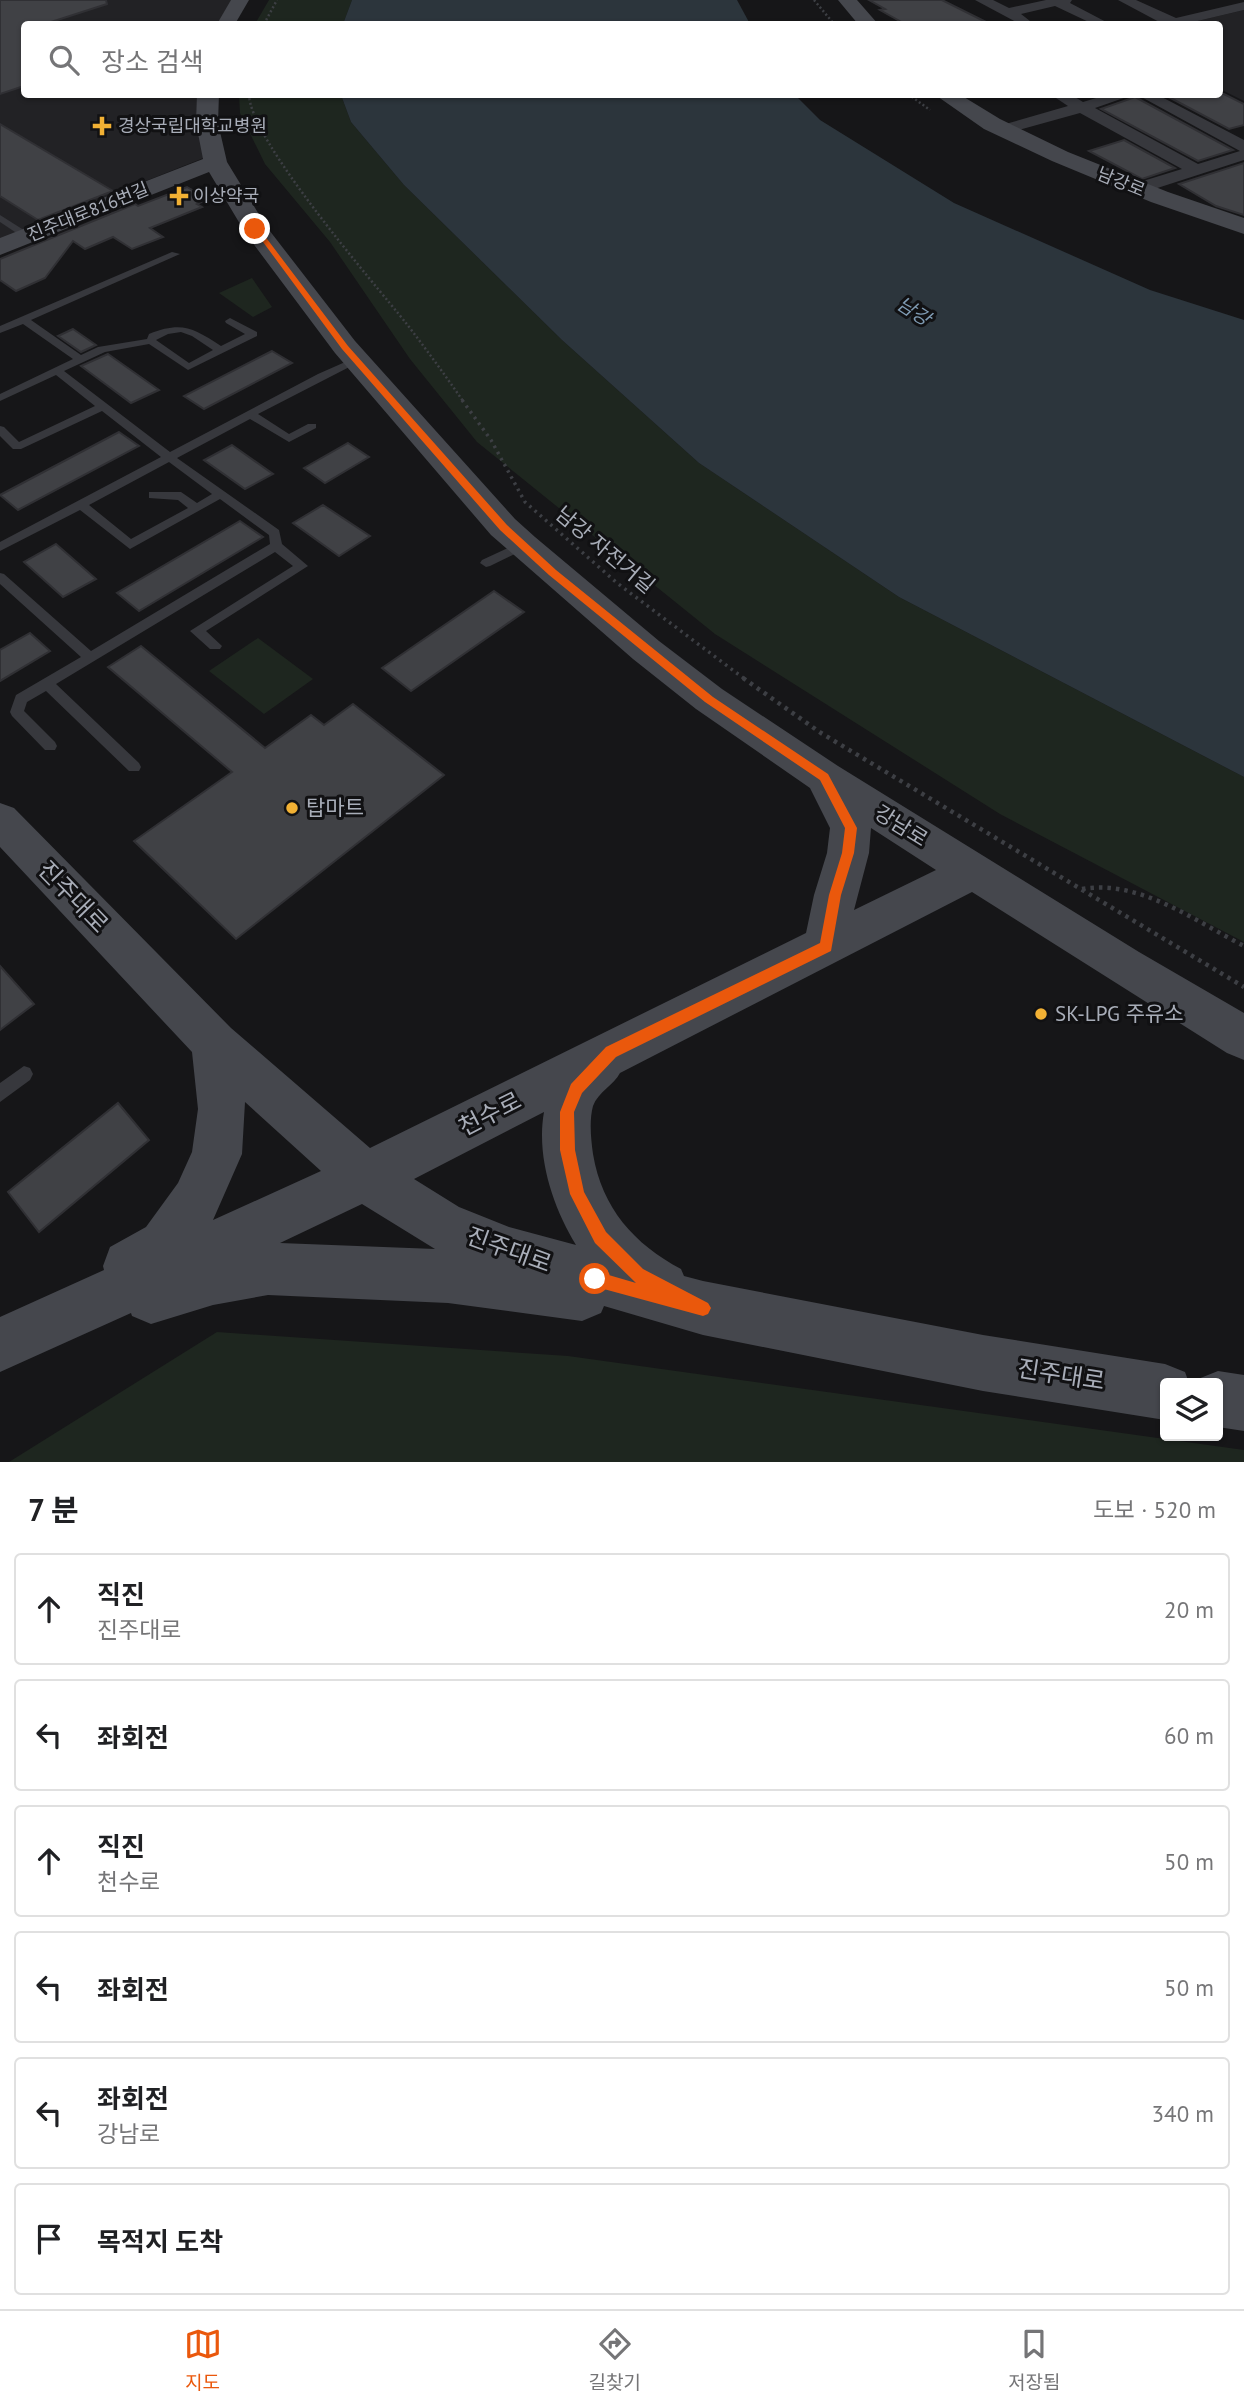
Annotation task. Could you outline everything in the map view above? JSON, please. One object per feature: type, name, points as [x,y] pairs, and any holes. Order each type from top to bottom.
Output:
[{"type":"street","points":[[228,21],[240,0]]},
{"type":"street","points":[[847,0],[865,21]]},
{"type":"street","points":[[982,0],[1023,21]]},
{"type":"street","points":[[1125,0],[1167,21]]},
{"type":"street","points":[[1199,0],[1224,11]]},
{"type":"street","points":[[1008,13],[1058,1],[1097,21]]},
{"type":"street","points":[[1185,21],[1244,6]]},
{"type":"street","name":"강남로","points":[[208,98],[206,122],[215,162],[255,229],[356,361],[503,527],[646,650],[709,699],[824,777],[1123,966],[1244,1038]]},
{"type":"street","name":"남강로","points":[[950,98],[1001,130],[1136,189],[1244,226]]},
{"type":"street","points":[[1065,98],[1197,170]]},
{"type":"street","points":[[1001,130],[1114,98]]},
{"type":"street","points":[[1150,98],[1244,148]]},
{"type":"street","points":[[1136,189],[1244,155]]},
{"type":"street","name":"진주대로816번길","points":[[0,247],[215,162]]},
{"type":"street","points":[[824,777],[851,828],[848,853],[835,895],[826,947]]},
{"type":"street","name":"진주대로","points":[[0,820],[214,1043],[365,1177],[442,1226],[509,1253],[703,1308],[983,1363],[1160,1391]]},
{"type":"street","name":"천수로","points":[[2,1343],[365,1177],[974,871]]},
{"type":"street","points":[[2,1343],[164,1245],[196,1201],[217,1154],[220,1131],[222,1109],[214,1043]]},
{"type":"street","points":[[611,1052],[576,1089],[567,1112],[567,1150],[577,1194],[601,1238],[638,1275],[703,1308]]},
{"type":"street","points":[[2,1343],[213,1278],[268,1269],[449,1276],[703,1308]]},
{"type":"street","points":[[1223,1400],[1244,1403]]},
{"type":"lane","points":[[0,218],[27,236]]},
{"type":"lane","points":[[0,330],[175,254]]},
{"type":"lane","points":[[24,320],[80,359]]},
{"type":"lane","points":[[0,398],[102,349],[151,341],[188,367],[253,334],[230,321]]},
{"type":"lane","points":[[151,341],[153,336],[172,327],[185,327],[220,350]]},
{"type":"lane","points":[[0,547],[322,376],[356,361]]},
{"type":"lane","points":[[56,370],[169,457],[275,533],[276,546],[302,566],[197,631],[215,646]]},
{"type":"lane","points":[[0,429],[18,447],[103,406]]},
{"type":"lane","points":[[250,414],[289,439],[312,426]]},
{"type":"lane","points":[[80,504],[130,545],[221,494]]},
{"type":"lane","points":[[153,495],[181,496],[196,508]]},
{"type":"lane","points":[[486,564],[523,545]]},
{"type":"lane","points":[[50,746],[17,712],[21,699],[276,546]]},
{"type":"lane","points":[[0,577],[91,658]]},
{"type":"lane","points":[[47,684],[134,767]]},
{"type":"lane","points":[[0,1094],[24,1074]]},
{"type":"path","points":[[266,21],[277,0]]},
{"type":"path","points":[[814,0],[832,21]]},
{"type":"path","name":"남강 자전거길","points":[[249,98],[269,144],[310,202],[426,349],[491,440],[525,502],[617,583],[697,645],[809,725],[1244,987]]},
{"type":"path","points":[[1081,889],[1104,886],[1149,899],[1244,946]]},
{"type":"shaded area","name":"경상국립대학교병원","points":[[0,0],[234,0],[221,21],[21,21],[21,98],[201,98],[206,157],[0,239]]},
{"type":"shaded area","points":[[269,0],[352,0],[344,21],[257,21]]},
{"type":"shaded area","points":[[1244,10],[1244,101],[1223,90],[1223,21],[1198,21]]},
{"type":"shaded area","points":[[239,98],[342,98],[351,122],[404,185],[562,340],[699,463],[899,597],[1244,777],[1244,942],[1000,814],[715,634],[477,442],[410,359],[330,242],[265,164],[240,113]]},
{"type":"shaded area","points":[[252,278],[272,307],[253,317],[219,293]]},
{"type":"shaded area","points":[[258,638],[313,679],[264,714],[209,671]]},
{"type":"shaded area","points":[[217,1332],[568,1356],[1160,1438],[1160,1441],[1244,1450],[1244,1462],[9,1462]]},
{"type":"water","points":[[352,0],[737,0],[748,21],[344,21]]},
{"type":"water","name":"남강","points":[[342,98],[798,98],[820,120],[954,203],[1150,290],[1244,320],[1244,777],[899,597],[699,463],[562,340],[404,185],[351,122]]},
{"type":"building","points":[[0,0],[106,0],[107,4],[54,21],[21,21],[21,87],[0,94]]},
{"type":"building","points":[[869,0],[942,0],[984,21],[900,21],[880,10],[885,9]]},
{"type":"building","points":[[1224,94],[1244,104],[1244,125],[1229,129],[1171,98],[1223,98]]},
{"type":"building","points":[[1137,98],[1233,150],[1198,161],[1101,109]]},
{"type":"building","points":[[0,124],[113,191],[38,220],[0,196]]},
{"type":"building","points":[[1124,140],[1175,168],[1142,179],[1089,151]]},
{"type":"building","points":[[1244,163],[1244,215],[1216,206],[1179,184]]},
{"type":"building","points":[[187,187],[208,199],[197,204],[202,207],[150,228],[163,237],[132,249],[113,237],[85,249],[73,241],[45,278],[16,291],[0,280],[0,259],[135,204],[138,206]]},
{"type":"building","points":[[73,329],[96,345],[81,352],[58,336]]},
{"type":"building","points":[[272,351],[292,363],[204,409],[184,396]]},
{"type":"building","points":[[108,354],[159,390],[131,403],[81,366]]},
{"type":"building","points":[[119,432],[139,446],[18,510],[0,495]]},
{"type":"building","points":[[348,443],[369,457],[325,483],[304,468]]},
{"type":"building","points":[[232,445],[273,474],[245,489],[204,460]]},
{"type":"building","points":[[323,505],[370,536],[339,556],[293,523]]},
{"type":"building","points":[[240,521],[263,537],[139,611],[117,593]]},
{"type":"building","points":[[56,544],[96,579],[63,597],[24,562]]},
{"type":"building","points":[[494,591],[524,612],[411,691],[382,668]]},
{"type":"building","points":[[30,633],[50,651],[0,681],[0,650]]},
{"type":"building","name":"탑마트","points":[[141,646],[265,748],[311,715],[324,725],[353,704],[444,775],[236,939],[134,841],[232,772],[108,667]]},
{"type":"building","points":[[0,966],[34,1004],[0,1030]]},
{"type":"building","points":[[118,1103],[149,1140],[39,1232],[8,1192]]},
{"type":"place","name":"경상국립대학교병원","points":[[102,126]]},
{"type":"place","name":"이상약국","points":[[179,196]]},
{"type":"place","name":"탑마트","points":[[292,808]]},
{"type":"place","name":"SK-LPG 주유소","points":[[1041,1014]]},
{"type":"route","points":[[255,229],[345,348],[503,527],[646,650],[709,699],[824,777],[851,828],[848,853],[835,895],[826,947],[611,1052],[576,1089],[567,1112],[567,1150],[577,1194],[601,1238],[638,1275],[703,1308],[595,1279]]}]
